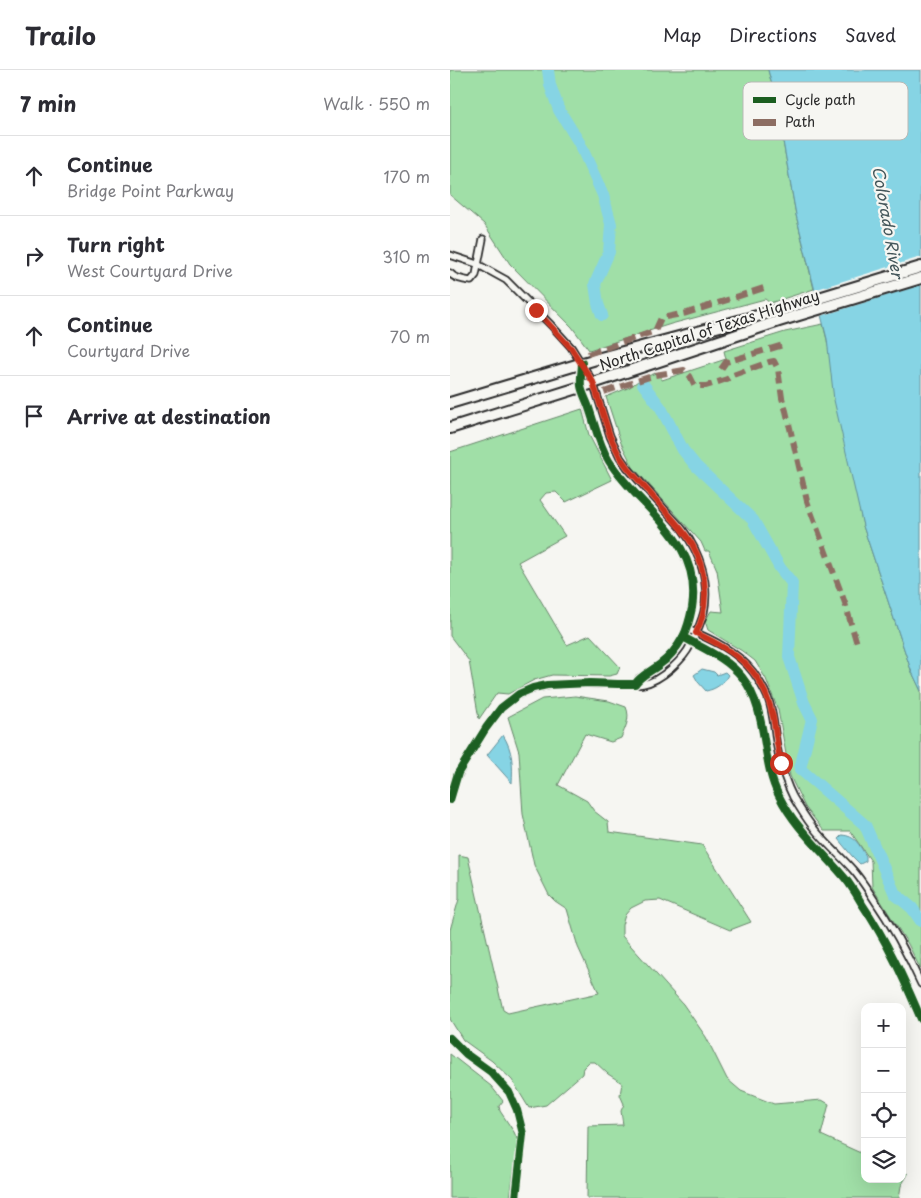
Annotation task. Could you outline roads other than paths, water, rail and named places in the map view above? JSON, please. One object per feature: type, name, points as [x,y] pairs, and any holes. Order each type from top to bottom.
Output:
[{"type":"highway","name":"North Capital of Texas Highway","points":[[450,428],[593,382],[921,267]]},
{"type":"highway","name":"North Capital of Texas Highway","points":[[450,403],[582,363],[778,316],[921,278]]},
{"type":"street","points":[[450,273],[453,276],[471,281],[476,275],[483,239]]},
{"type":"street","points":[[450,255],[477,264],[506,280],[571,348],[593,382],[610,436],[620,457],[693,545],[704,579],[705,597],[704,612],[688,650],[662,676],[642,685],[590,683],[547,685],[532,688],[519,694],[501,708],[486,728],[458,774],[450,800]]},
{"type":"street","points":[[582,363],[581,386],[602,449],[618,473],[671,533],[682,550],[692,576],[693,598],[689,623],[683,637],[671,654],[658,666],[639,678],[635,684]]},
{"type":"street","points":[[671,533],[679,526]]},
{"type":"street","points":[[687,629],[731,651],[740,658],[761,683],[773,717],[784,779],[792,796],[812,826],[855,872],[871,895],[896,932],[921,984]]},
{"type":"street","points":[[683,637],[732,666],[752,692],[778,794],[797,826],[849,883],[876,924],[903,976],[921,1019]]},
{"type":"street","points":[[450,1038],[466,1054],[491,1072],[509,1092],[518,1110],[523,1134],[516,1198]]},
{"type":"water","name":"Colorado River","points":[[768,70],[921,70],[921,691],[911,670],[863,526],[834,400],[827,339],[796,215],[783,140],[908,140],[908,82],[771,82]]},
{"type":"water","points":[[702,669],[714,672],[717,675],[725,672],[728,675],[719,686],[706,691],[694,675]]},
{"type":"water","points":[[503,735],[512,758],[512,783],[487,755]]},
{"type":"water","points":[[842,835],[851,837],[857,842],[866,856],[866,861],[860,864],[852,856],[838,839]]},
{"type":"waterway","points":[[548,70],[550,85],[559,110],[580,144],[603,195],[611,224],[609,252],[595,284],[602,315]]},
{"type":"waterway","points":[[643,384],[661,408],[683,450],[696,466],[753,520],[780,568],[792,583],[789,657],[804,703],[812,719],[800,769],[865,825],[895,894],[912,908],[921,921]]}]
